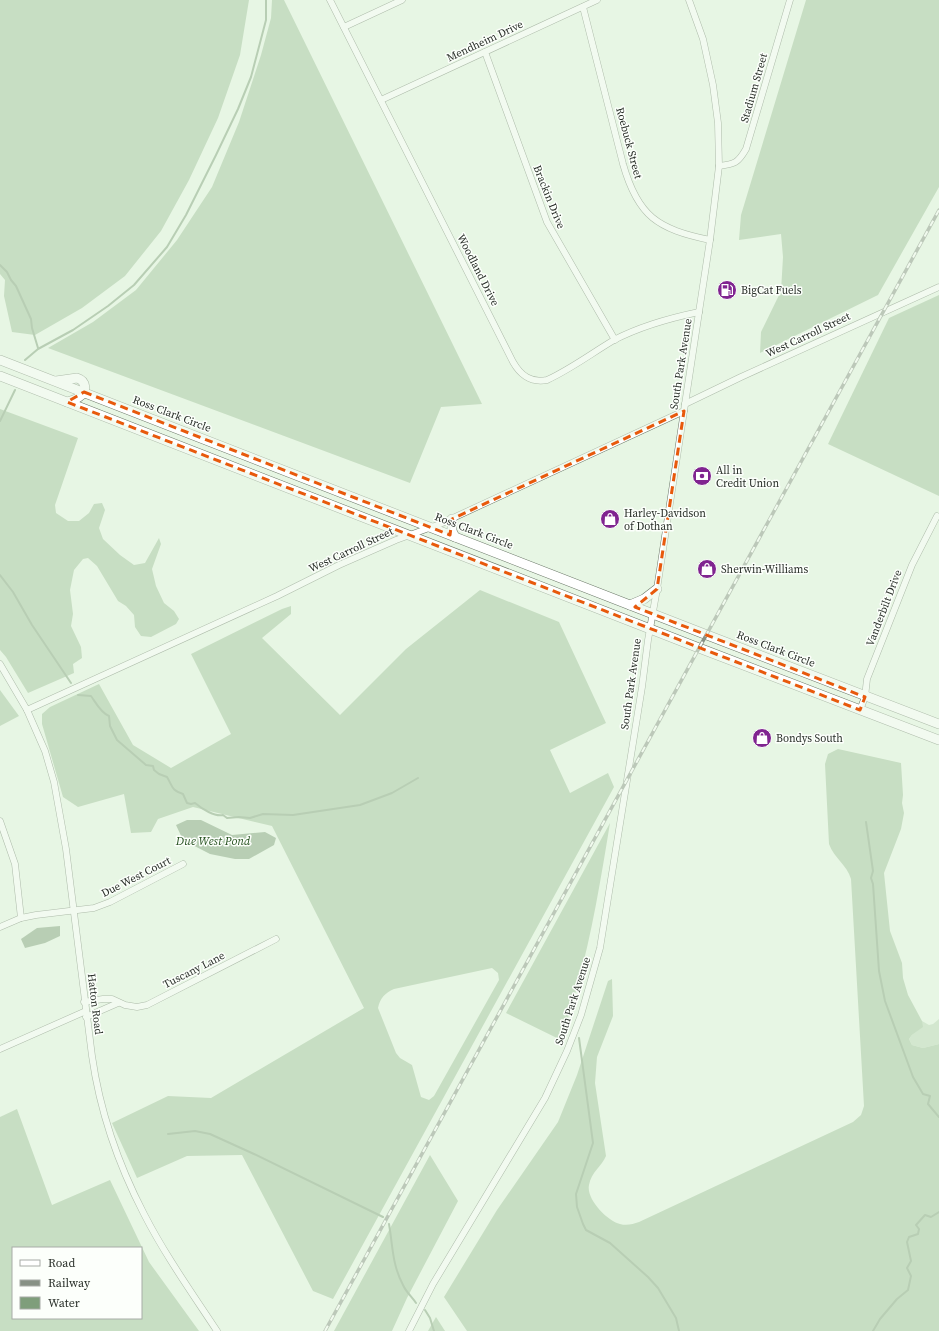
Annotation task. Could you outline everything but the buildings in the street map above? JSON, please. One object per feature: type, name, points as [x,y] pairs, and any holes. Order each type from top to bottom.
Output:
[{"type":"highway","name":"Ross Clark Circle","points":[[0,360],[939,724]]},
{"type":"highway","points":[[0,376],[939,740]]},
{"type":"highway","points":[[67,402],[80,397],[84,392]]},
{"type":"highway","points":[[177,445],[182,430]]},
{"type":"highway","points":[[452,519],[452,531],[455,537]]},
{"type":"highway","points":[[495,568],[500,554]]},
{"type":"highway","points":[[582,602],[587,588]]},
{"type":"highway","points":[[630,605],[644,599],[657,589]]},
{"type":"street","name":"Woodland Drive","points":[[330,0],[513,362],[520,372],[529,379],[536,381],[548,380],[615,340],[656,322],[699,312]]},
{"type":"street","points":[[344,27],[402,0]]},
{"type":"street","name":"Mendheim Drive","points":[[381,100],[597,0]]},
{"type":"street","name":"South Park Avenue","points":[[409,1331],[433,1284],[545,1098],[567,1051],[581,1015],[594,970],[604,926],[710,240],[719,166],[718,123],[713,85],[703,39],[689,0]]},
{"type":"street","name":"Stadium Street","points":[[719,166],[733,164],[746,149],[790,0]]},
{"type":"street","name":"Roebuck Street","points":[[583,7],[623,164],[634,195],[649,214],[663,226],[687,236],[710,240]]},
{"type":"street","name":"Brackin Drive","points":[[485,52],[547,222],[615,340]]},
{"type":"street","name":"West Carroll Street","points":[[685,404],[762,367],[939,287]]},
{"type":"street","name":"West Carroll Street","points":[[27,710],[277,596],[339,565],[409,535],[452,519],[684,411]]},
{"type":"street","name":"Vanderbilt Drive","points":[[860,710],[865,696],[867,679],[912,564],[937,516]]},
{"type":"street","name":"Hatton Road","points":[[0,664],[27,710],[45,751],[54,782],[63,829],[95,1079],[100,1103],[113,1143],[124,1172],[156,1237],[217,1331]]},
{"type":"street","points":[[0,821],[15,864],[21,918]]},
{"type":"street","name":"Due West Court","points":[[0,927],[21,918],[94,908],[110,902],[183,864]]},
{"type":"street","name":"Tuscany Lane","points":[[84,1002],[112,999],[125,1005],[137,1007],[147,1005],[276,939]]},
{"type":"street","points":[[0,1049],[86,1014],[118,1003]]},
{"type":"highlighted area","points":[[84,392],[450,535],[452,519],[684,411],[657,589],[635,607],[865,697],[860,710],[67,402]]},
{"type":"shaded area","points":[[0,0],[249,0],[240,55],[218,118],[189,180],[161,231],[125,276],[82,308],[35,335],[12,332],[4,296],[5,280],[0,274]]},
{"type":"shaded area","points":[[272,0],[284,0],[482,404],[441,407],[410,483],[48,348],[93,322],[136,290],[177,240],[212,187],[239,122],[261,55],[271,18]]},
{"type":"shaded area","points":[[806,0],[939,0],[939,187],[878,295],[760,353],[761,332],[781,291],[783,257],[781,234],[739,240],[741,215]]},
{"type":"shaded area","points":[[939,295],[939,496],[828,444],[889,318]]},
{"type":"shaded area","points":[[0,409],[78,438],[55,505],[56,513],[68,521],[79,521],[89,513],[94,504],[102,503],[105,510],[99,528],[103,539],[120,555],[134,565],[145,563],[159,538],[161,544],[152,569],[156,586],[164,603],[174,611],[179,619],[176,624],[151,637],[141,636],[135,627],[134,615],[126,606],[118,601],[97,566],[88,558],[83,559],[74,570],[70,590],[73,614],[71,626],[81,647],[82,658],[73,664],[74,673],[28,693],[6,657],[0,650]]},
{"type":"shaded area","points":[[480,590],[559,622],[606,723],[550,750],[570,793],[608,773],[614,787],[333,1299],[313,1291],[242,1155],[187,1156],[137,1178],[112,1123],[168,1096],[211,1098],[364,1008],[272,826],[193,807],[158,819],[151,832],[131,833],[124,794],[78,807],[63,797],[42,724],[42,714],[50,707],[99,684],[133,745],[171,768],[231,734],[191,654],[291,606],[291,614],[262,638],[340,715],[406,649]],"holes":[[[492,968],[498,973],[499,980],[434,1096],[429,1100],[421,1097],[412,1065],[400,1058],[396,1053],[378,1008],[382,999],[388,992],[394,989]]]},
{"type":"shaded area","points":[[0,690],[19,716],[0,726]]},
{"type":"shaded area","points":[[838,749],[901,763],[902,803],[904,813],[901,829],[884,873],[890,931],[902,963],[903,978],[908,995],[922,1021],[923,1027],[909,1039],[912,1045],[923,1048],[939,1044],[939,1331],[467,1331],[444,1297],[497,1210],[558,1122],[577,1075],[608,981],[612,979],[613,1016],[597,1057],[595,1083],[606,1156],[590,1180],[589,1191],[598,1209],[609,1219],[625,1225],[639,1222],[853,1122],[861,1115],[864,1106],[851,879],[847,870],[831,849],[829,844],[825,764],[828,754]]},
{"type":"shaded area","points":[[610,823],[592,926],[575,994],[561,1040],[506,1013]]},
{"type":"shaded area","points":[[939,1019],[939,1044],[923,1048],[912,1045],[909,1039],[922,1027],[922,1021],[929,1025],[933,1024]]},
{"type":"shaded area","points":[[17,1109],[52,1205],[110,1180],[142,1247],[12,1247],[12,1319],[142,1319],[142,1247],[149,1262],[199,1331],[0,1331],[0,1117]]},
{"type":"shaded area","points":[[430,1155],[458,1201],[407,1298],[392,1331],[334,1331]]},
{"type":"shaded area","points":[[436,1317],[445,1331],[428,1331]]},
{"type":"water","name":"Due West Pond","points":[[187,820],[201,820],[232,835],[265,832],[276,838],[274,845],[249,859],[235,859],[210,854],[183,840],[176,825]]},
{"type":"water","points":[[60,926],[60,936],[45,943],[25,948],[21,939],[37,928]]},
{"type":"waterway","points":[[25,360],[38,349],[73,330],[108,306],[134,285],[167,247],[186,215],[216,155],[238,109],[251,77],[266,20],[266,0]]},
{"type":"waterway","points":[[0,265],[7,272],[16,286],[31,319],[38,348]]},
{"type":"waterway","points":[[0,421],[15,390]]},
{"type":"waterway","points":[[0,575],[13,592],[32,625],[71,683]]},
{"type":"waterway","points":[[78,695],[91,696],[101,710],[109,716],[110,726],[117,740],[146,765],[153,766],[154,770],[159,774],[167,777],[174,790],[183,794],[187,803],[195,803],[209,812],[216,815],[223,815],[227,818],[250,818],[263,814],[293,815],[360,805],[392,793],[418,778]]},
{"type":"waterway","points":[[866,822],[873,871],[871,878],[873,884],[879,971],[885,1001],[913,1077],[923,1094],[930,1096],[928,1104],[939,1117]]},
{"type":"waterway","points":[[579,1038],[593,1143],[576,1194],[577,1207],[586,1230],[610,1243],[658,1288],[676,1318],[679,1331]]},
{"type":"waterway","points":[[168,1134],[195,1131],[210,1134],[383,1217]]},
{"type":"waterway","points":[[873,1331],[880,1319],[897,1299],[908,1290],[911,1276],[907,1268],[911,1261],[907,1242],[909,1237],[918,1234],[919,1229],[916,1225],[925,1215],[931,1217],[939,1212]]},
{"type":"waterway","points":[[389,1224],[393,1255],[399,1277],[404,1288],[416,1303]]},
{"type":"waterway","points":[[425,1310],[430,1318],[434,1331]]},
{"type":"railway","points":[[325,1331],[939,210]]},
{"type":"place","name":"BigCat Fuels","points":[[727,290]]},
{"type":"place","name":"All in Credit Union","points":[[702,476]]},
{"type":"place","name":"Harley-Davidson of Dothan","points":[[610,519]]},
{"type":"place","name":"Sherwin-Williams","points":[[707,569]]},
{"type":"place","name":"Bondys South","points":[[762,738]]}]
